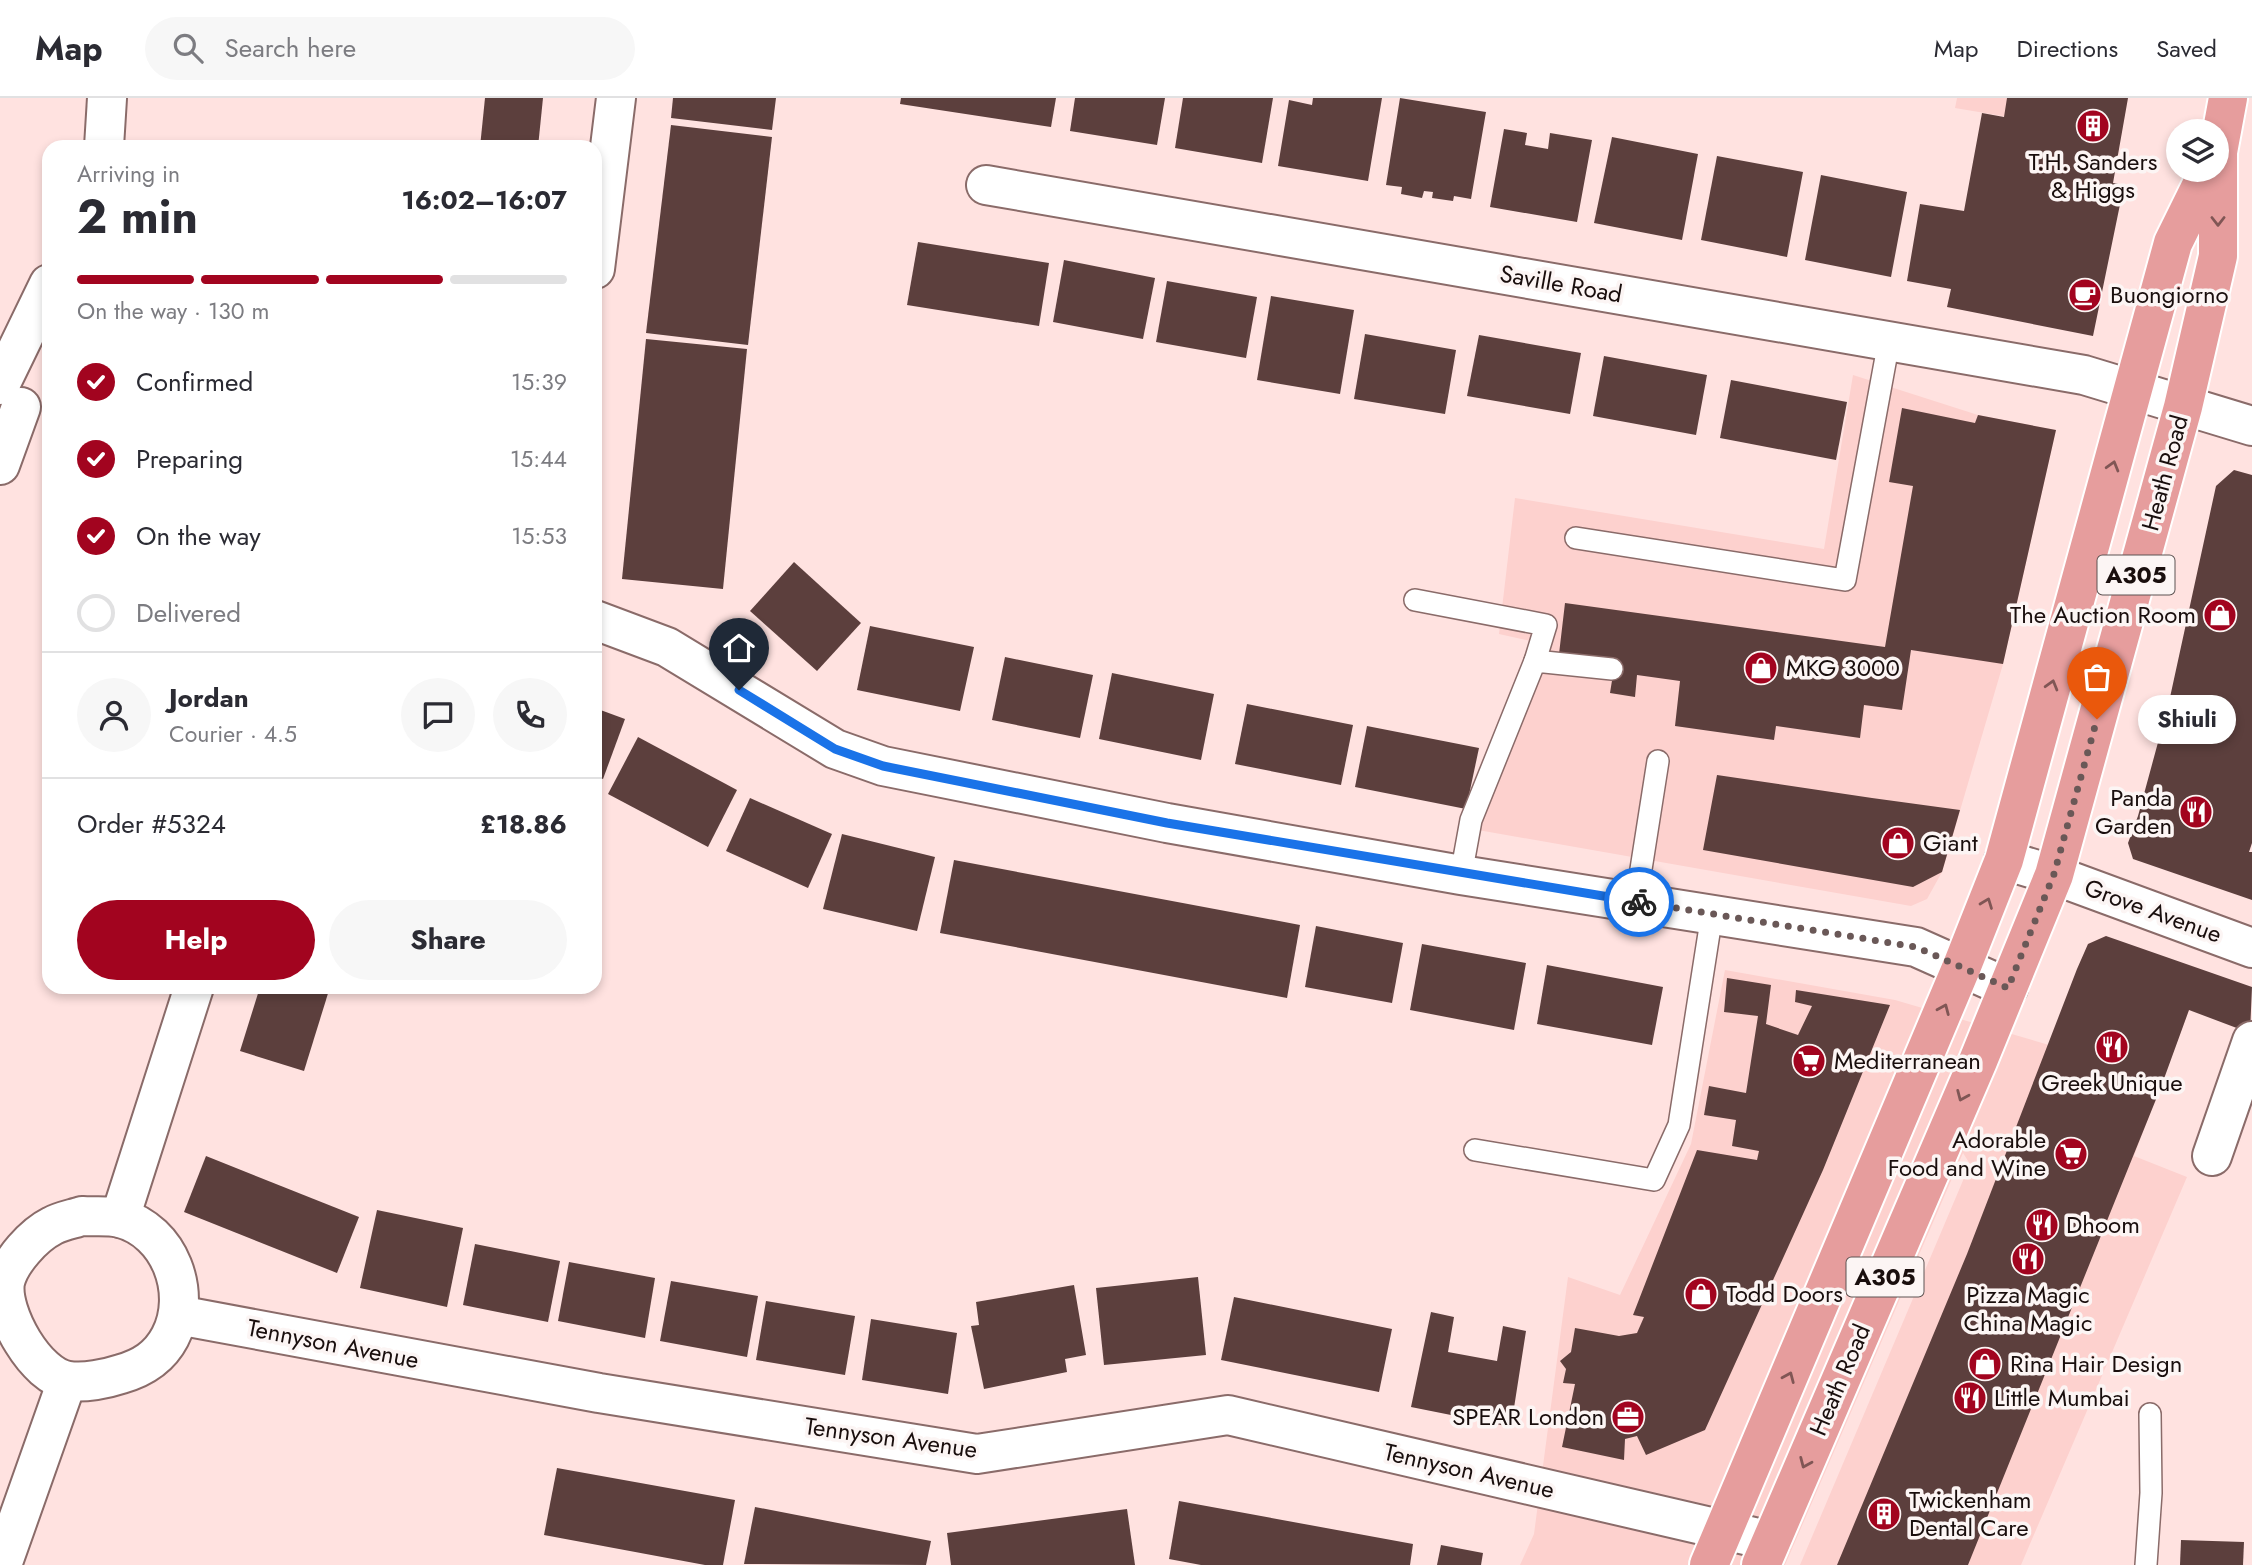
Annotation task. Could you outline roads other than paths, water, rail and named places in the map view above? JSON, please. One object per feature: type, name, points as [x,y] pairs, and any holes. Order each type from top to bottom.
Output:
[{"type":"main road","name":"Heath Road","points":[[2224,119],[2228,98]]},
{"type":"main road","name":"Heath Road","points":[[1709,1565],[1962,967],[2004,860],[2173,243],[2203,182]]},
{"type":"main road","name":"Heath Road","points":[[1766,1553],[2008,988],[2054,874],[2183,407],[2218,256],[2217,182]]},
{"type":"street","points":[[104,140],[107,98]]},
{"type":"street","points":[[602,212],[616,98]]},
{"type":"street","name":"Saville Road","points":[[986,185],[2084,375],[2252,426]]},
{"type":"street","points":[[0,465],[42,310]]},
{"type":"street","points":[[602,623],[667,647],[835,749],[883,766],[1167,823],[1461,875],[1916,947],[2008,988]]},
{"type":"street","name":"Grove Avenue","points":[[2004,860],[2054,874],[2252,948]]},
{"type":"street","points":[[120,1218],[192,994]]},
{"type":"street","points":[[2212,1156],[2252,1041]]},
{"type":"street","points":[[82,1216],[120,1218],[155,1238],[172,1262],[179,1290],[178,1315],[169,1339],[144,1367],[107,1378],[67,1381],[31,1358],[9,1319],[5,1282],[23,1250],[52,1226],[82,1216]]},
{"type":"street","name":"Tennyson Avenue","points":[[178,1315],[599,1393],[976,1454],[1228,1415],[1724,1530],[1766,1553]]},
{"type":"street","points":[[2,1565],[67,1381]]},
{"type":"lane","points":[[1576,538],[1845,580],[1889,341]]},
{"type":"lane","points":[[1415,600],[1546,625],[1535,661],[1471,820],[1461,875]]},
{"type":"lane","points":[[1535,661],[1612,670]]},
{"type":"lane","points":[[1636,901],[1658,761]]},
{"type":"lane","points":[[1475,1150],[1654,1180],[1679,1125],[1712,914]]},
{"type":"lane","points":[[2146,1565],[2151,1493],[2150,1414]]},
{"type":"place","name":"T.H. Sanders & Higgs","points":[[2093,126]]},
{"type":"place","name":"Buongiorno","points":[[2085,295]]},
{"type":"place","name":"The Auction Room","points":[[2220,615]]},
{"type":"place","name":"MKG 3000","points":[[1761,668]]},
{"type":"place","name":"Shiuli","points":[[2097,719]]},
{"type":"place","name":"Panda Garden","points":[[2196,812]]},
{"type":"place","name":"Giant","points":[[1898,843]]},
{"type":"place","name":"Greek Unique","points":[[2112,1047]]},
{"type":"place","name":"Mediterranean","points":[[1809,1061]]},
{"type":"place","name":"Adorable Food and Wine","points":[[2071,1154]]},
{"type":"place","name":"Dhoom","points":[[2042,1225]]},
{"type":"place","name":"Pizza Magic China Magic","points":[[2028,1259]]},
{"type":"place","name":"Todd Doors","points":[[1701,1294]]},
{"type":"place","name":"Rina Hair Design","points":[[1985,1364]]},
{"type":"place","name":"Little Mumbai","points":[[1970,1398]]},
{"type":"place","name":"SPEAR London","points":[[1628,1417]]},
{"type":"place","name":"Twickenham Dental Care","points":[[1884,1514]]}]
